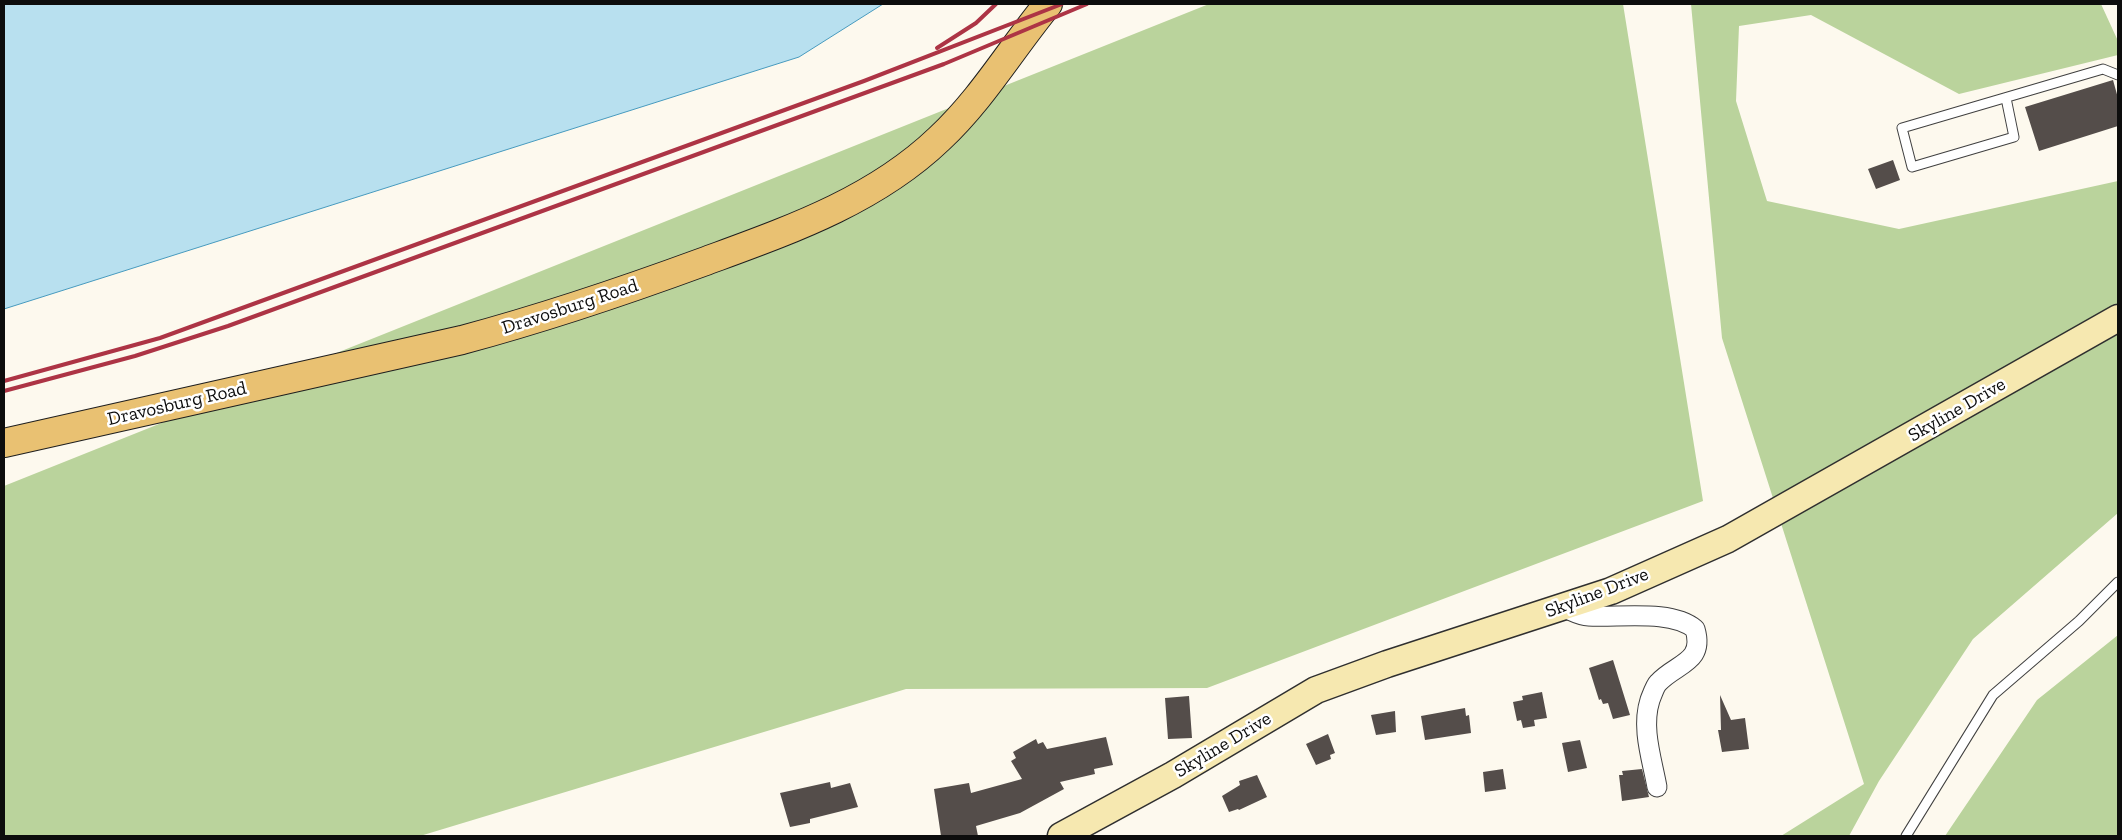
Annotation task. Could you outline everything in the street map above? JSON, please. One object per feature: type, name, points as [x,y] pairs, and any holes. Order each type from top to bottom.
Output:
[{"type":"main road","name":"Dravosburg Road","points":[[4,443],[462,340],[526,323],[622,292],[817,218],[878,187],[907,167],[939,140],[969,109],[1048,4]]},
{"type":"street","name":"Skyline Drive","points":[[1066,835],[1173,775],[1316,690],[1387,664],[1611,591],[1728,539],[2118,318]]},
{"type":"street","points":[[1562,607],[1586,616],[1618,615],[1666,618],[1687,622],[1695,628],[1698,645],[1694,657],[1657,683],[1650,701],[1646,727],[1657,787]]},
{"type":"lane","points":[[2006,98],[2014,137],[1912,167],[1902,128],[2103,69],[2118,75]]},
{"type":"lane","points":[[1906,836],[1993,695],[2079,621],[2118,582]]},
{"type":"green space","points":[[1209,4],[1623,4],[1703,501],[1207,688],[906,689],[420,836],[4,836],[4,486]]},
{"type":"green space","points":[[1691,4],[2101,4],[2118,41],[2118,55],[1959,94],[1811,15],[1739,26],[1736,101],[1767,201],[1899,229],[2118,181],[2118,513],[1973,639],[1879,781],[1849,836],[1781,836],[1864,784],[1722,338]]},
{"type":"green space","points":[[2118,635],[2118,836],[1945,836],[2037,700]]},
{"type":"water","points":[[4,4],[883,4],[799,57],[4,309]]},
{"type":"building","points":[[2113,80],[2118,98],[2118,126],[2039,151],[2025,107]]},
{"type":"building","points":[[1893,160],[1900,180],[1876,189],[1868,169]]},
{"type":"building","points":[[1613,660],[1630,715],[1613,719],[1608,703],[1603,704],[1601,699],[1599,700],[1589,668]]},
{"type":"building","points":[[1542,692],[1547,718],[1534,720],[1535,726],[1523,728],[1521,720],[1517,721],[1513,702],[1523,700],[1522,696]]},
{"type":"building","points":[[1720,695],[1731,720],[1745,718],[1749,749],[1722,752],[1718,730],[1721,730]]},
{"type":"building","points":[[1189,696],[1192,738],[1168,739],[1165,698]]},
{"type":"building","points":[[1465,708],[1466,716],[1469,715],[1471,733],[1425,740],[1421,716]]},
{"type":"building","points":[[1395,711],[1396,732],[1376,735],[1371,715]]},
{"type":"building","points":[[1328,734],[1335,753],[1330,755],[1331,759],[1316,765],[1306,744]]},
{"type":"building","points":[[1106,737],[1113,765],[1094,769],[1095,774],[1060,782],[1064,789],[1020,813],[976,826],[978,836],[941,836],[934,789],[969,783],[971,793],[1022,779],[1011,761],[1016,758],[1013,752],[1036,739],[1038,744],[1043,742],[1047,749]]},
{"type":"building","points":[[1580,740],[1587,768],[1568,772],[1562,743]]},
{"type":"building","points":[[1503,769],[1506,789],[1485,792],[1483,772]]},
{"type":"building","points":[[1642,769],[1649,797],[1622,801],[1619,775],[1623,775],[1622,771]]},
{"type":"building","points":[[1257,775],[1267,797],[1239,810],[1229,812],[1222,796],[1240,785],[1239,781]]},
{"type":"building","points":[[830,782],[831,788],[850,783],[858,807],[810,819],[810,823],[790,827],[780,793]]},
{"type":"railway","points":[[937,48],[976,23],[996,4]]},
{"type":"railway","points":[[4,381],[160,338],[864,81],[1062,4]]},
{"type":"railway","points":[[4,391],[135,356],[228,326],[944,64],[1087,4]]}]
